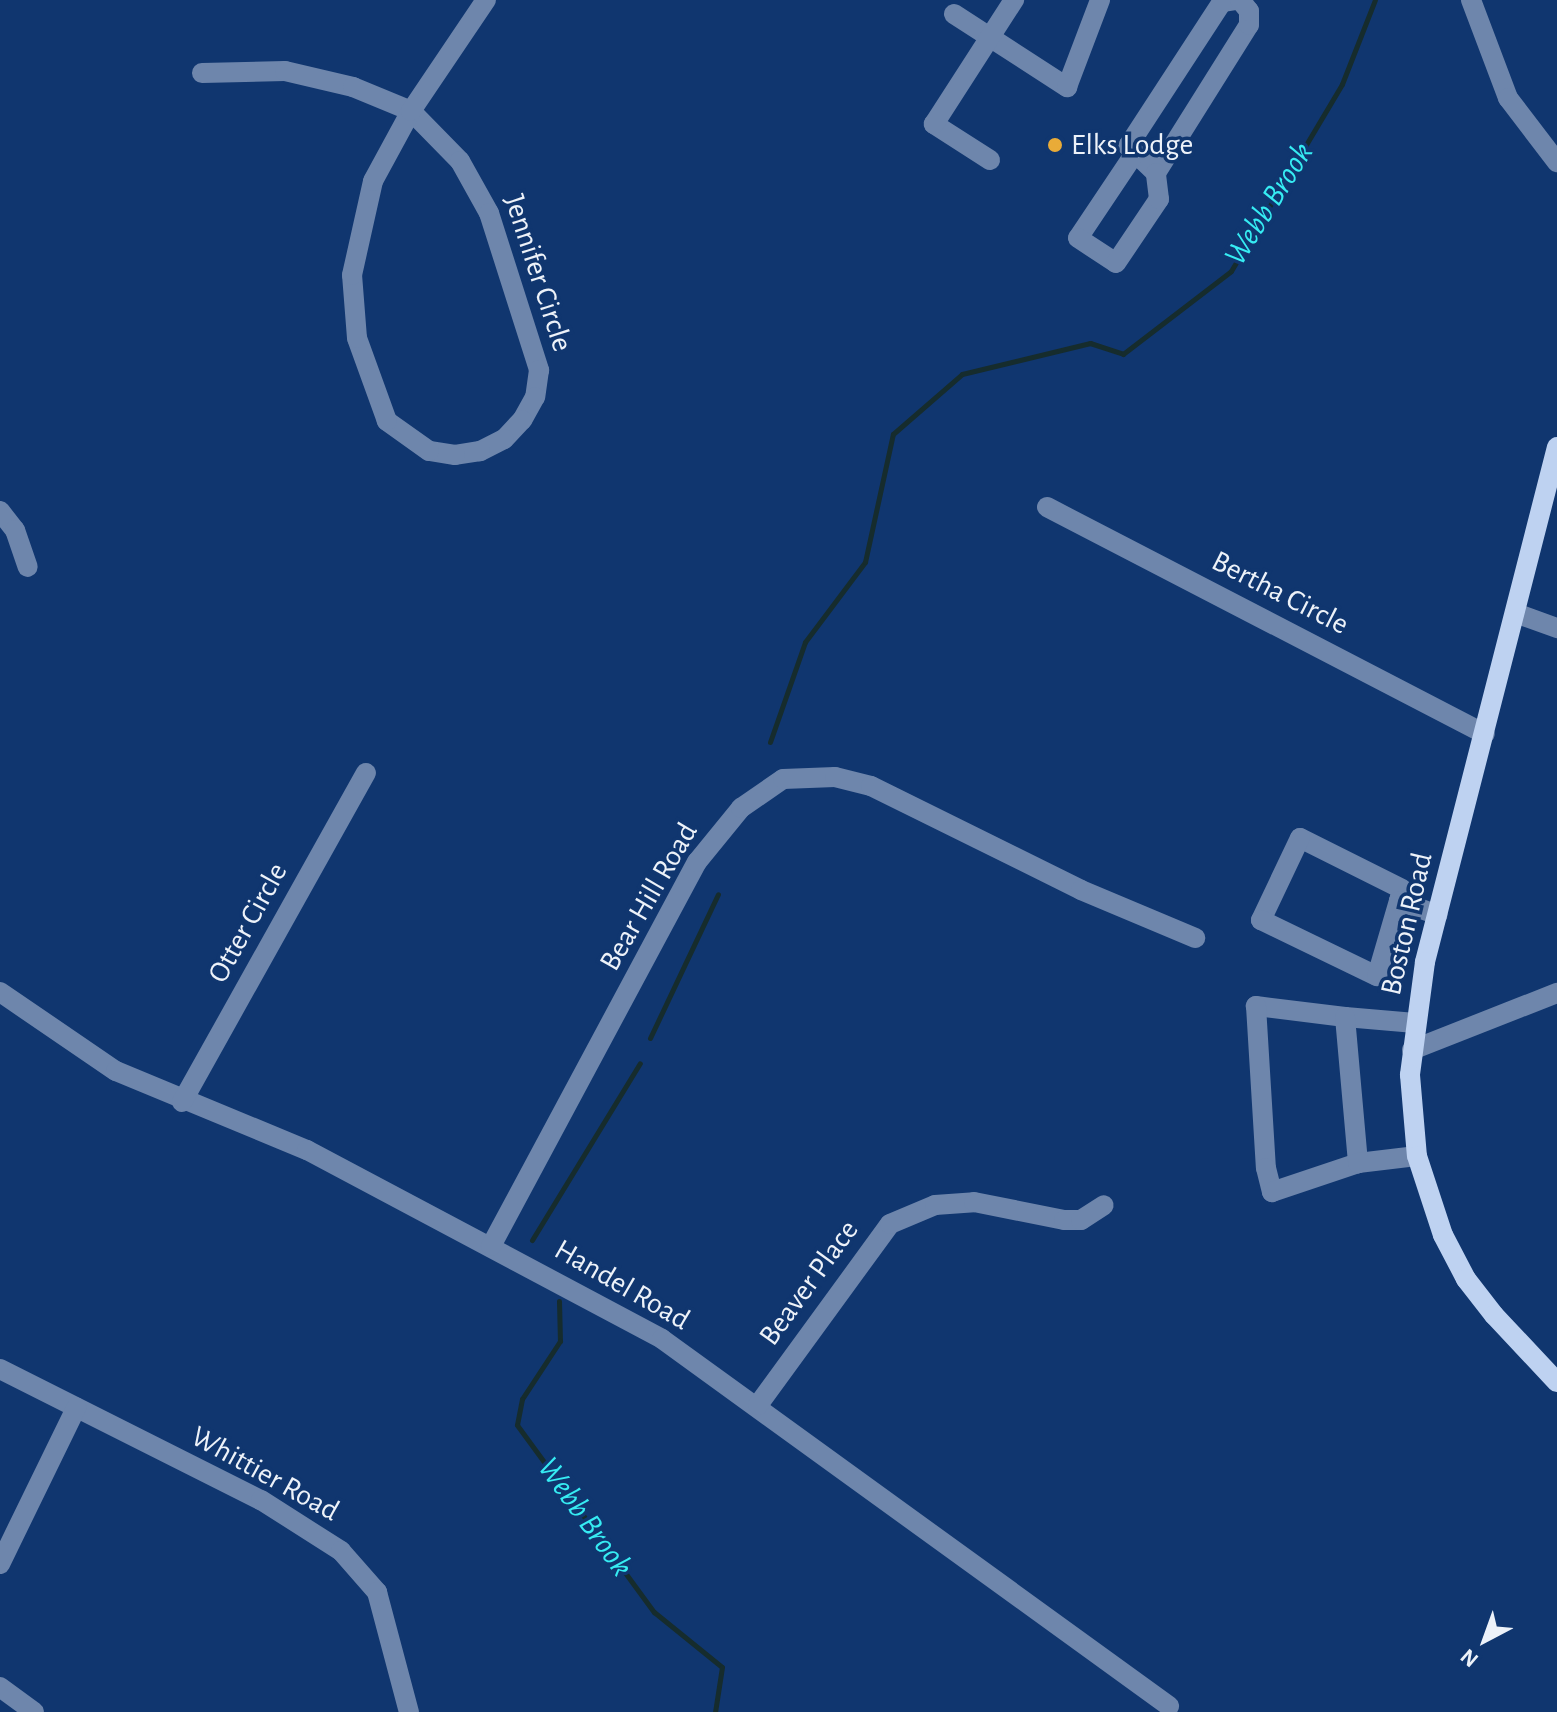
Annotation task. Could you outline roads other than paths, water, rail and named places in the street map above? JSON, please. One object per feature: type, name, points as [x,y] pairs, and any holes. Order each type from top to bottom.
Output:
[{"type":"main road","name":"Boston Road","points":[[1557,447],[1438,915],[1412,1050],[1417,1156],[1427,1196],[1466,1279],[1557,1382]]},
{"type":"street","name":"Jennifer Circle","points":[[411,111],[477,186],[538,356],[538,383],[522,420],[504,439],[468,454],[429,451],[395,431],[374,398],[357,338],[352,275],[360,223],[373,181],[411,111],[486,0]]},
{"type":"street","points":[[990,160],[934,124],[1014,0]]},
{"type":"street","points":[[954,14],[1067,87],[1099,0]]},
{"type":"street","points":[[1135,153],[1078,238],[1116,263],[1159,199],[1156,173],[1249,25],[1249,11],[1238,0],[1222,2],[1128,146],[1156,173]]},
{"type":"street","points":[[1471,0],[1508,98],[1557,162]]},
{"type":"street","points":[[202,73],[304,73],[411,111]]},
{"type":"street","name":"Bertha Circle","points":[[1047,507],[1485,734]]},
{"type":"street","points":[[0,511],[15,530],[28,567]]},
{"type":"street","points":[[1515,613],[1557,628]]},
{"type":"street","name":"Otter Circle","points":[[182,1102],[366,773]]},
{"type":"street","name":"Bear Hill Road","points":[[491,1246],[697,862],[741,808],[783,779],[835,777],[871,786],[1081,890],[1195,938]]},
{"type":"street","points":[[1300,838],[1402,889],[1399,901],[1377,976],[1261,920],[1300,838]]},
{"type":"street","points":[[1399,901],[1438,915]]},
{"type":"street","name":"Handel Road","points":[[0,992],[78,1049],[182,1102],[307,1150],[662,1339],[758,1405],[1169,1706]]},
{"type":"street","points":[[1412,1050],[1557,993]]},
{"type":"street","points":[[1415,1023],[1256,1006],[1266,1168],[1272,1192],[1358,1163],[1417,1156]]},
{"type":"street","points":[[1345,1017],[1358,1163]]},
{"type":"street","name":"Beaver Place","points":[[758,1405],[890,1224],[935,1205],[974,1202],[1064,1220],[1081,1220],[1104,1205]]},
{"type":"street","name":"Whittier Road","points":[[0,1369],[261,1500],[318,1534],[361,1568],[387,1619],[409,1712]]},
{"type":"street","points":[[0,1564],[76,1408]]},
{"type":"street","points":[[0,1687],[34,1712]]},
{"type":"waterway","name":"Webb Brook","points":[[770,742],[805,642],[865,562],[893,434],[962,374],[1090,343],[1123,354],[1231,271],[1342,84],[1375,0]]},
{"type":"waterway","name":"Webb Brook","points":[[650,1038],[718,894]]},
{"type":"waterway","name":"Webb Brook","points":[[532,1240],[640,1063]]},
{"type":"waterway","name":"Webb Brook","points":[[559,1301],[560,1341],[522,1399],[517,1425],[654,1612],[722,1667],[715,1712]]},
{"type":"place","name":"Elks Lodge","points":[[1055,145]]}]
